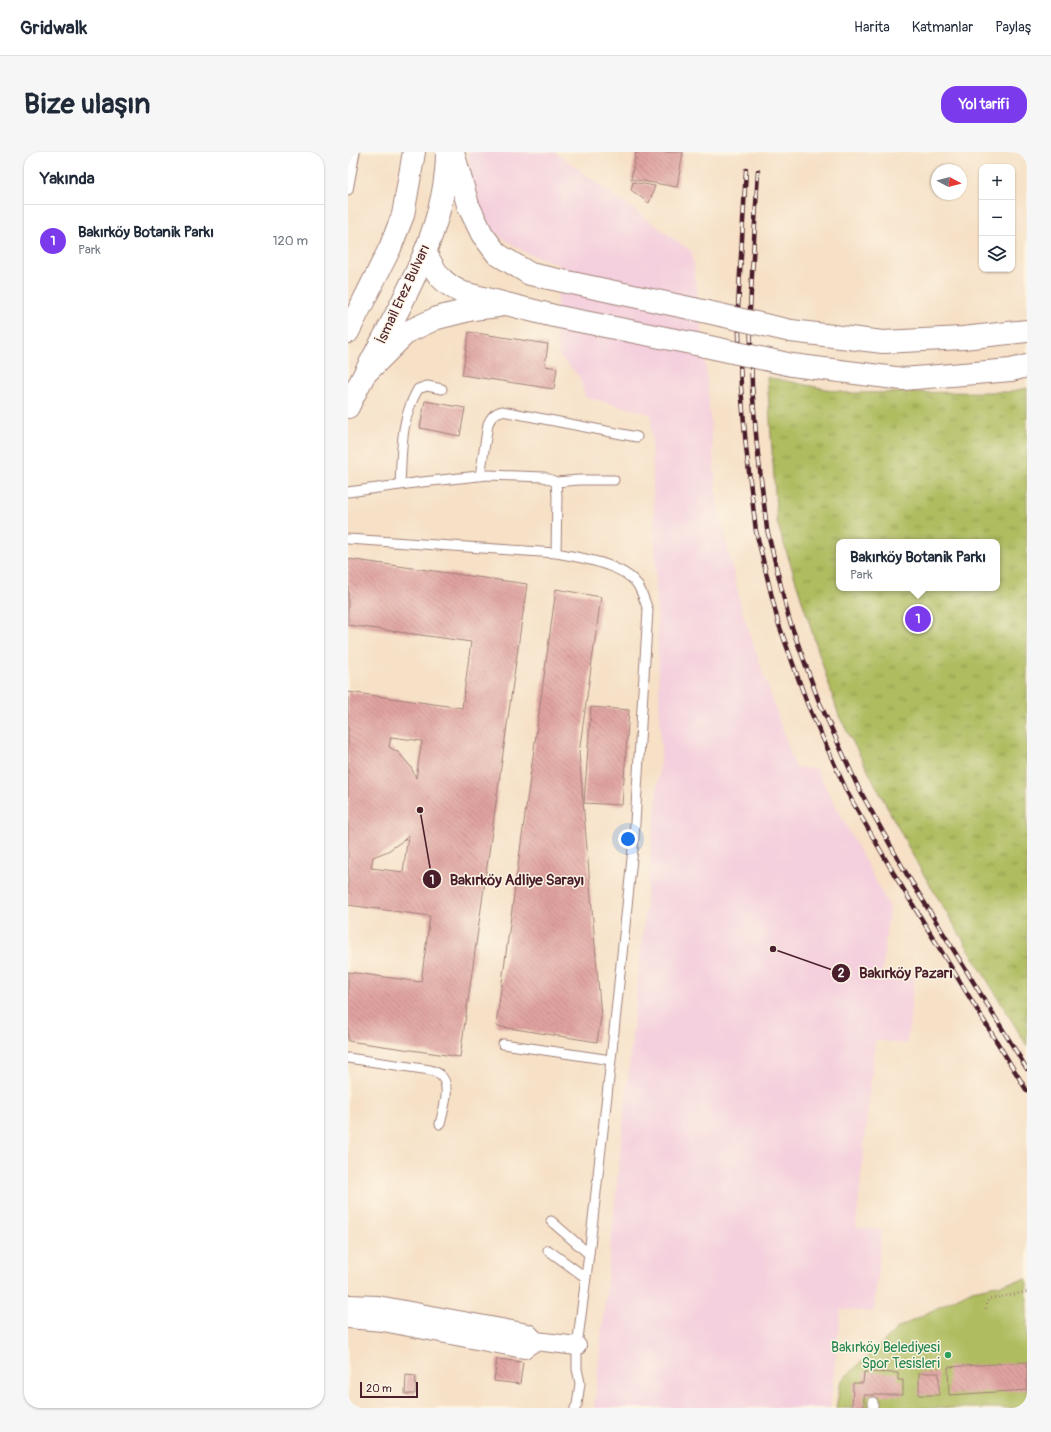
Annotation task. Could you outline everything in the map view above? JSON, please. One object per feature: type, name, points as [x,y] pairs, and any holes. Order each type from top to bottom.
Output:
[{"type":"main road","points":[[348,332],[390,248],[403,215],[414,152]]},
{"type":"main road","name":"İsmail Erez Bulvarı","points":[[348,407],[410,287],[425,252],[443,192],[447,152]]},
{"type":"main road","points":[[453,152],[468,205],[482,234],[497,254],[530,274],[694,308],[792,331],[883,342],[963,338],[1027,331]]},
{"type":"main road","points":[[403,215],[438,276],[450,287],[463,293],[554,316],[696,344],[792,365],[903,379],[1011,370],[1027,366]]},
{"type":"main road","points":[[365,374],[407,332],[437,318],[473,309],[509,305]]},
{"type":"street","points":[[348,1300],[416,1311],[528,1333],[536,1341],[576,1346]]},
{"type":"street","points":[[348,1315],[367,1304]]},
{"type":"street","points":[[348,1315],[524,1349],[536,1341]]},
{"type":"lane","points":[[348,190],[355,152]]},
{"type":"lane","points":[[400,485],[403,430],[413,398],[418,389],[427,386],[442,389]]},
{"type":"lane","points":[[480,476],[488,424],[496,412],[502,411],[637,437]]},
{"type":"lane","points":[[348,492],[480,476],[544,477],[556,482],[579,480],[614,480]]},
{"type":"lane","points":[[556,482],[556,553]]},
{"type":"lane","points":[[348,539],[556,553],[591,560],[623,572],[636,584],[648,610],[634,839],[589,1254],[576,1346],[577,1369],[580,1383],[577,1405],[575,1408]]},
{"type":"lane","points":[[503,1044],[611,1060]]},
{"type":"lane","points":[[348,1058],[430,1070],[439,1074],[445,1082],[446,1095],[440,1124]]},
{"type":"lane","points":[[551,1222],[589,1254]]},
{"type":"lane","points":[[548,1250],[585,1277]]},
{"type":"path","points":[[986,1309],[986,1304],[989,1299],[1027,1292]]},
{"type":"shaded area","points":[[468,152],[555,152],[692,252],[705,357],[717,500],[742,611],[795,767],[816,769],[889,906],[882,974],[914,977],[907,1044],[875,1040],[856,1227],[882,1230],[874,1312],[841,1309],[830,1408],[594,1408],[661,753],[651,414],[585,397],[579,376],[559,356],[556,332],[559,264],[526,253],[490,230],[471,185]]},
{"type":"green space","points":[[767,377],[846,393],[1008,392],[1027,388],[1027,1046],[918,865],[839,716],[777,522]]},
{"type":"green space","name":"Bakırköy Belediyesi Spor Tesisleri","points":[[1027,1279],[1027,1408],[836,1408],[841,1381],[898,1328],[972,1290]]},
{"type":"building","points":[[636,152],[683,152],[677,187],[631,179]]},
{"type":"building","points":[[633,182],[655,186],[649,203],[631,190]]},
{"type":"building","points":[[469,332],[548,344],[545,366],[557,368],[554,389],[462,375]]},
{"type":"building","points":[[425,401],[465,408],[460,436],[420,428]]},
{"type":"building","points":[[348,559],[527,584],[460,1057],[348,1041],[348,972],[421,982],[430,916],[348,905],[348,692],[462,708],[471,642],[348,625]],"holes":[[[391,737],[422,741],[416,778],[411,767],[399,753],[389,747]],[[408,836],[403,872],[371,868],[373,857],[388,851]]]},
{"type":"building","points":[[556,589],[601,597],[579,753],[601,1017],[597,1042],[496,1026]]},
{"type":"building","points":[[591,707],[629,710],[622,805],[584,803]]},
{"type":"building","points":[[497,1359],[523,1362],[520,1384],[494,1381]]},
{"type":"building","points":[[1027,1362],[1027,1390],[949,1395],[948,1367]]},
{"type":"building","points":[[864,1372],[898,1373],[898,1380],[903,1380],[903,1395],[864,1395],[864,1408],[852,1408],[853,1383],[863,1383]]},
{"type":"building","points":[[919,1373],[939,1373],[939,1395],[919,1395]]},
{"type":"building","points":[[406,1375],[416,1376],[415,1394],[405,1394]]},
{"type":"railway","points":[[746,170],[738,308],[741,387],[746,447],[756,531],[778,622],[807,703],[847,792],[894,874],[1027,1091]]},
{"type":"railway","points":[[758,171],[750,309],[752,386],[757,446],[767,529],[789,619],[818,699],[858,787],[903,868],[1027,1069]]},
{"type":"place","name":"Bakırköy Botanik Parkı","points":[[918,619]]},
{"type":"place","name":"Bakırköy Adliye Sarayı","points":[[420,810]]},
{"type":"place","name":"Bakırköy Pazarı","points":[[773,949]]},
{"type":"place","name":"Bakırköy Belediyesi Spor Tesisleri","points":[[948,1355]]}]
